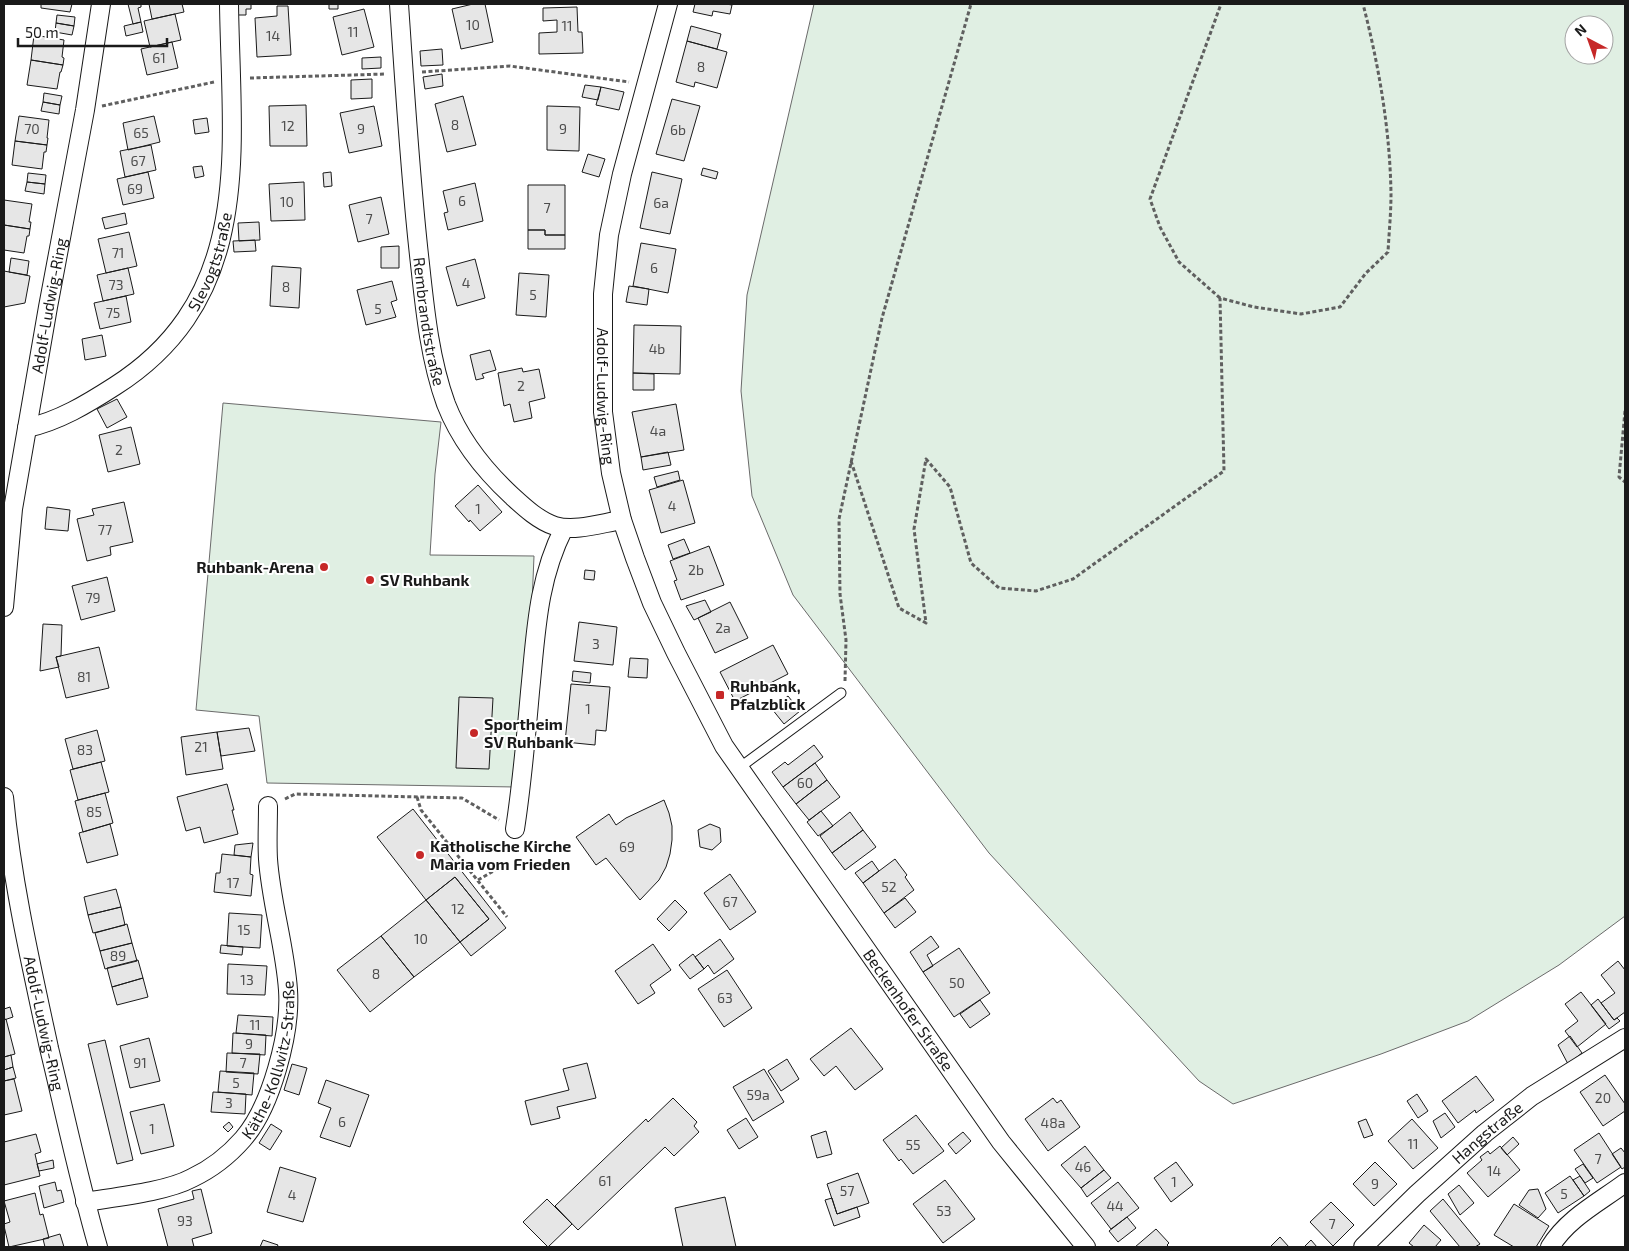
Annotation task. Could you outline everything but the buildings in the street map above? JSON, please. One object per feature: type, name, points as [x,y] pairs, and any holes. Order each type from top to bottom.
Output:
[{"type":"street","name":"Adolf-Ludwig-Ring","points":[[4,607],[13,510],[85,110],[101,4]]},
{"type":"street","name":"Slevogtstraße","points":[[27,428],[43,425],[67,414],[135,374],[175,335],[206,285],[225,224],[233,151],[229,4]]},
{"type":"street","name":"Rembrandtstraße","points":[[399,4],[417,239],[424,300],[430,339],[447,405],[478,461],[520,504],[538,517],[553,526],[564,528],[622,520]]},
{"type":"street","name":"Adolf-Ludwig-Ring","points":[[668,4],[622,174],[609,234],[603,294],[603,412],[611,473],[622,520],[652,603],[706,713],[739,768]]},
{"type":"street","points":[[515,829],[541,593],[547,568],[564,528]]},
{"type":"street","name":"Beckenhofer Straße","points":[[739,768],[1001,1142],[1086,1247]]},
{"type":"street","name":"Adolf-Ludwig-Ring","points":[[4,798],[8,844],[25,940],[85,1202],[98,1247]]},
{"type":"street","name":"Käthe-Kollwitz-Straße","points":[[85,1202],[138,1193],[190,1179],[228,1154],[256,1120],[277,1067],[288,1014],[285,960],[268,859],[268,806]]},
{"type":"street","name":"Hangstraße","points":[[1363,1247],[1417,1194],[1485,1133],[1532,1096],[1625,1038]]},
{"type":"street","points":[[1550,1247],[1560,1232],[1576,1217],[1625,1184]]},
{"type":"lane","points":[[739,768],[841,693]]},
{"type":"path","points":[[841,693],[845,684],[846,640],[840,594],[839,519],[882,318],[971,4]]},
{"type":"path","points":[[1221,4],[1150,199],[1160,227],[1179,262],[1220,298],[1254,307],[1301,314],[1340,307],[1366,273],[1388,252],[1391,195],[1388,142],[1380,81],[1363,4]]},
{"type":"path","points":[[85,110],[230,79],[404,73],[510,66],[646,84]]},
{"type":"path","points":[[851,460],[899,608],[926,623],[914,529],[926,459],[950,487],[971,563],[999,588],[1036,591],[1073,579],[1224,471],[1220,298]]},
{"type":"path","points":[[1625,411],[1620,477],[1625,482]]},
{"type":"path","points":[[268,806],[295,794],[462,798],[515,829]]},
{"type":"path","points":[[417,797],[421,810],[507,917]]},
{"type":"path","points":[[478,880],[497,869]]},
{"type":"green space","points":[[814,4],[1625,4],[1625,916],[1559,965],[1468,1021],[1381,1054],[1233,1104],[1199,1081],[989,853],[793,595],[752,496],[741,391],[747,295]]},
{"type":"green space","name":"SV Ruhbank","points":[[223,403],[441,422],[435,474],[430,555],[534,556],[532,604],[515,787],[267,783],[259,716],[196,710]]},
{"type":"place","name":"Ruhbank-Arena","points":[[324,567]]},
{"type":"place","name":"SV Ruhbank","points":[[370,580]]},
{"type":"place","name":"Ruhbank, Pfalzblick","points":[[720,695]]},
{"type":"place","name":"Sportheim SV Ruhbank","points":[[474,733]]},
{"type":"place","name":"Katholische Kirche Maria vom Frieden","points":[[420,855]]}]
